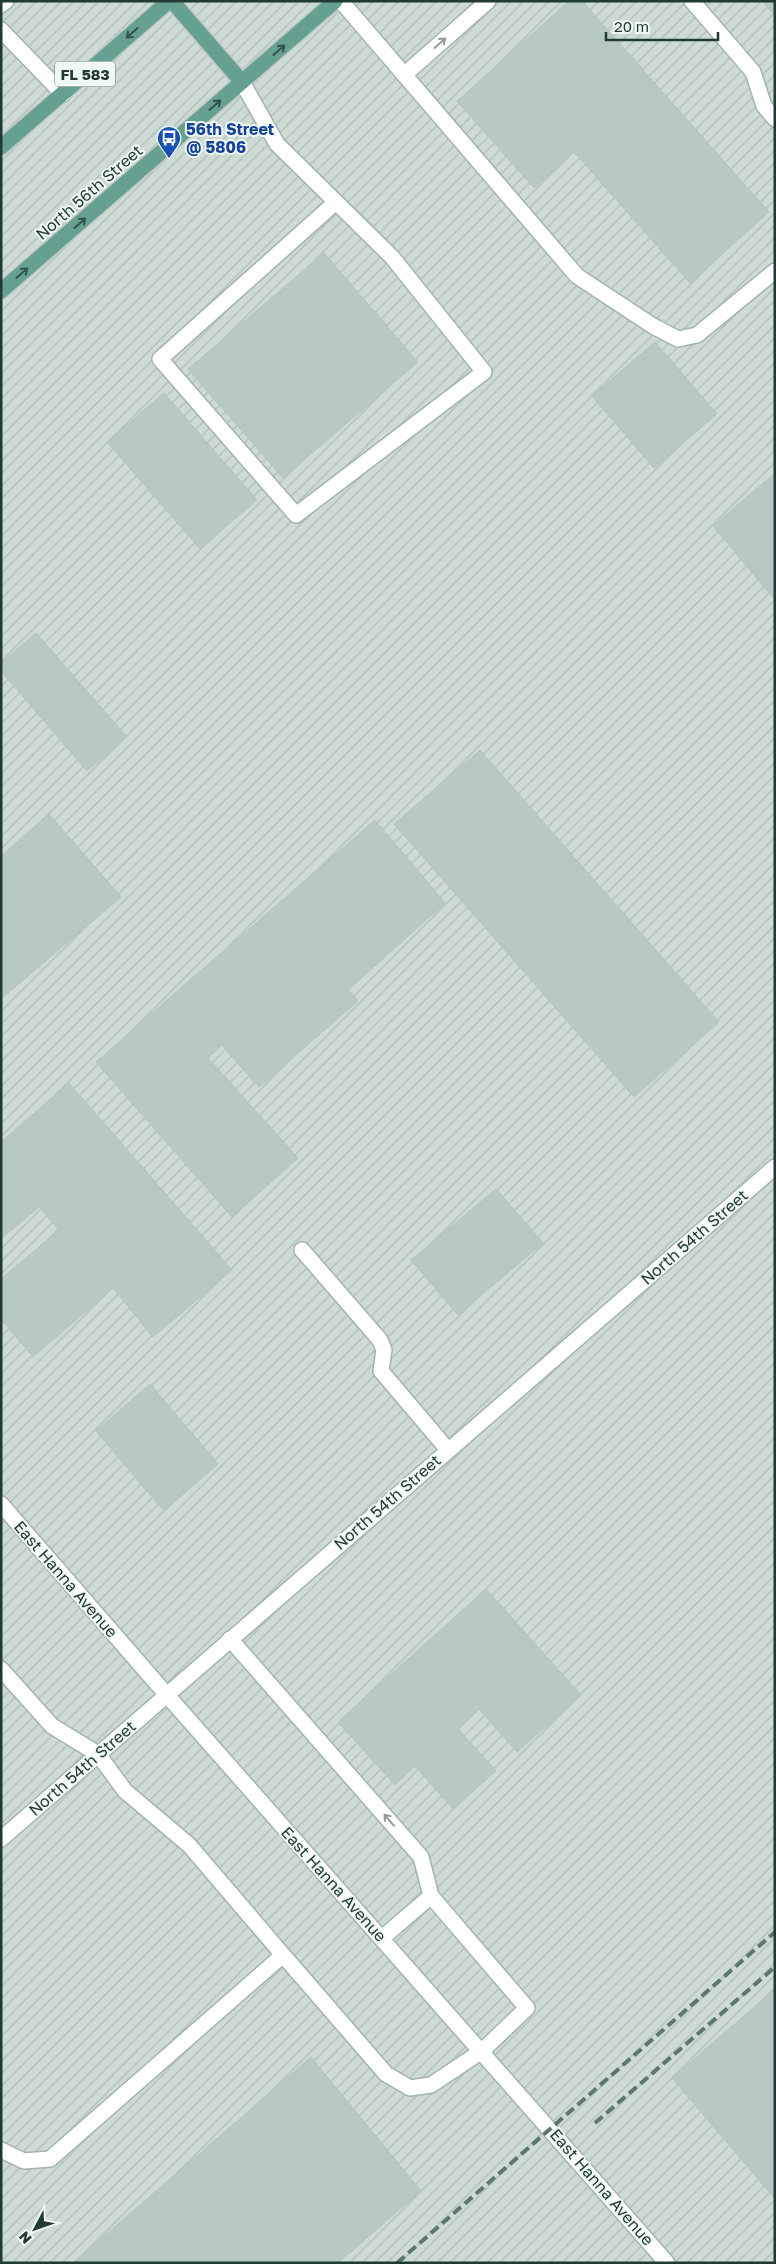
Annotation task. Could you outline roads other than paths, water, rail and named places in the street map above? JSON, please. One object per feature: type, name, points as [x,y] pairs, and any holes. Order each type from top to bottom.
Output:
[{"type":"main road","points":[[170,1],[242,82]]},
{"type":"main road","name":"FL 583","points":[[1,147],[170,1]]},
{"type":"main road","name":"North 56th Street","points":[[1,291],[335,1]]},
{"type":"street","points":[[1,6],[6,1]]},
{"type":"street","points":[[341,1],[577,276],[653,326],[678,339],[697,334],[775,271]]},
{"type":"street","points":[[404,75],[488,1]]},
{"type":"street","points":[[692,1],[753,72],[764,106],[775,119]]},
{"type":"street","points":[[1,30],[62,94]]},
{"type":"street","points":[[242,82],[278,144],[392,257],[484,372],[296,515],[160,359],[336,202]]},
{"type":"street","name":"North 54th Street","points":[[1,1839],[775,1167]]},
{"type":"street","points":[[302,1250],[380,1340],[384,1350],[381,1371],[448,1450]]},
{"type":"street","name":"East Hanna Avenue","points":[[1,1504],[667,2263]]},
{"type":"street","points":[[1,1669],[52,1726],[98,1754],[125,1791],[188,1844],[386,2074],[410,2088],[431,2085],[482,2051],[527,2008],[431,1896],[421,1857],[230,1639]]},
{"type":"street","points":[[382,1938],[431,1896]]},
{"type":"street","points":[[1,2150],[24,2161],[50,2159],[284,1955]]},
{"type":"railway","points":[[397,2263],[775,1932]]},
{"type":"railway","points":[[595,2123],[775,1967]]},
{"type":"place","name":"56th Street @ 5806","points":[[169,159]]}]
